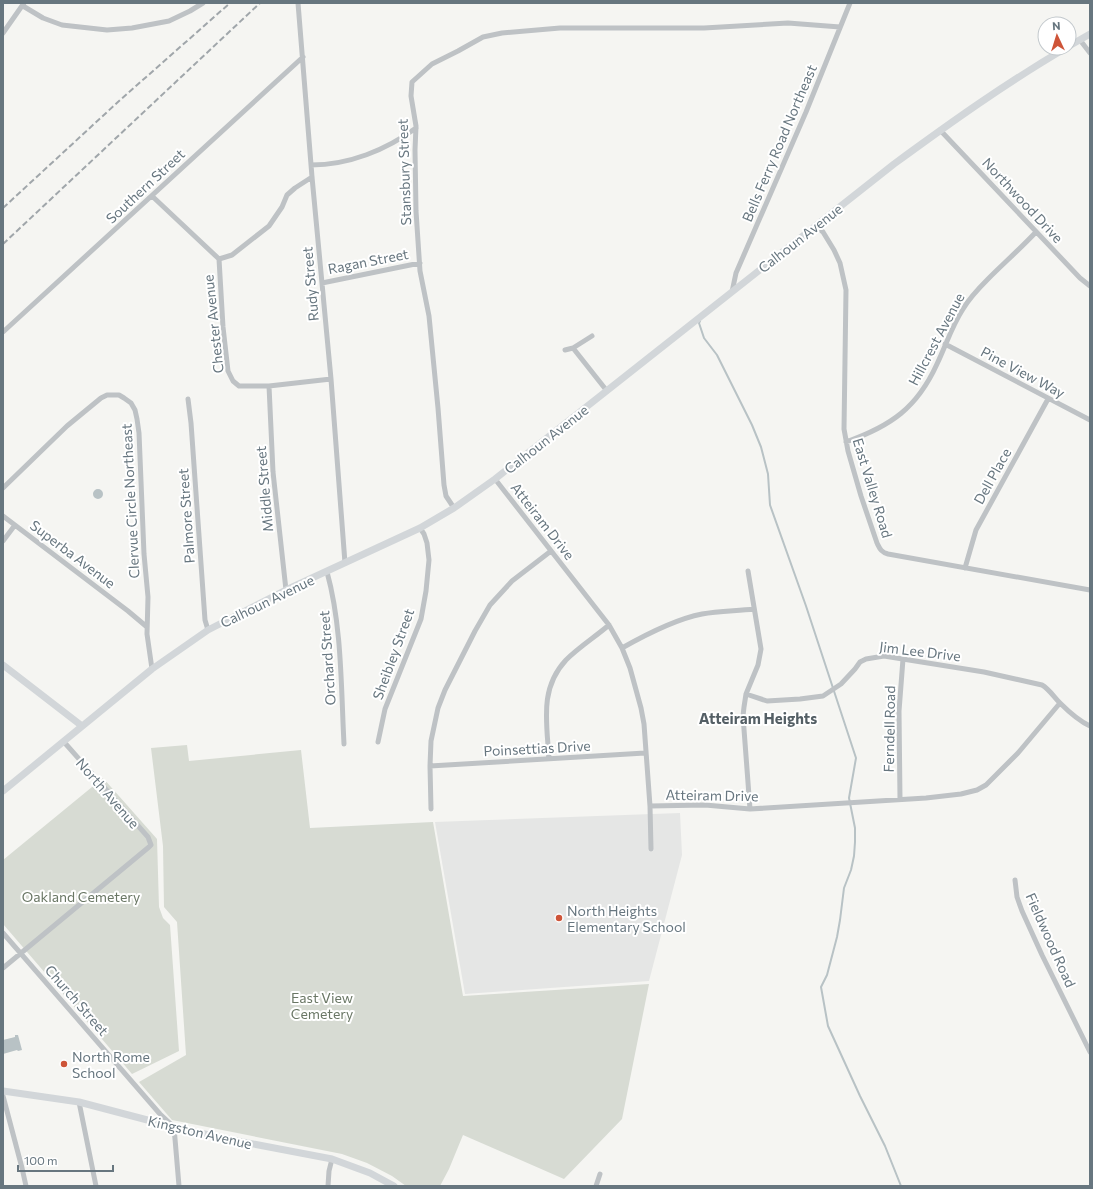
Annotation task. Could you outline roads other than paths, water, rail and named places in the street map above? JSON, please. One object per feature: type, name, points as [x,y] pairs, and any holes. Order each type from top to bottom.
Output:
[{"type":"street","points":[[3,33],[23,4],[43,18],[62,25],[108,30],[132,28],[169,21],[203,3]]},
{"type":"street","name":"Rudy Street","points":[[298,3],[312,177],[331,379],[345,563]]},
{"type":"street","name":"Bells Ferry Road Northeast","points":[[732,292],[736,273],[806,112],[850,3]]},
{"type":"street","name":"Stansbury Street","points":[[454,508],[446,496],[444,486],[429,316],[420,263],[416,210],[416,128],[411,96],[412,82],[432,64],[483,37],[502,33],[560,28],[704,28],[788,23],[840,27]]},
{"type":"street","points":[[1077,42],[1090,34]]},
{"type":"street","points":[[1080,40],[1090,53]]},
{"type":"street","name":"Calhoun Avenue","points":[[3,792],[152,669],[208,630],[286,590],[420,528],[454,508],[495,479],[940,130],[1001,88],[1053,56]]},
{"type":"street","name":"Southern Street","points":[[3,332],[303,57]]},
{"type":"street","points":[[311,165],[325,165],[363,156],[390,144],[407,135],[416,128]]},
{"type":"street","name":"Northwood Drive","points":[[940,130],[1080,278],[1090,286]]},
{"type":"street","points":[[218,259],[232,255],[270,226],[287,196],[312,177]]},
{"type":"street","name":"Chester Avenue","points":[[152,196],[218,259],[228,371],[233,381],[239,386],[269,386]]},
{"type":"street","name":"East Valley Road","points":[[816,226],[823,232],[834,250],[840,263],[846,290],[844,429],[848,451],[861,496],[880,550],[888,554],[1090,590]]},
{"type":"street","name":"Hillcrest Avenue","points":[[846,442],[881,428],[893,420],[916,400],[931,377],[962,309],[972,296],[1036,232]]},
{"type":"street","name":"Ragan Street","points":[[322,283],[420,263]]},
{"type":"street","points":[[565,350],[574,348],[592,336]]},
{"type":"street","name":"Pine View Way","points":[[945,344],[1090,420]]},
{"type":"street","points":[[574,348],[607,391]]},
{"type":"street","points":[[269,386],[331,379]]},
{"type":"street","name":"Middle Street","points":[[269,386],[273,472],[286,590]]},
{"type":"street","name":"Clervue Circle Northeast","points":[[3,488],[67,426],[101,398],[107,395],[119,395],[131,403],[135,410],[140,433],[144,554],[148,597],[147,627],[152,669]]},
{"type":"street","name":"Dell Place","points":[[965,568],[976,530],[1048,398]]},
{"type":"street","name":"Palmore Street","points":[[188,399],[192,430],[205,620],[208,630]]},
{"type":"street","name":"Atteiram Drive","points":[[495,479],[609,625],[622,648],[630,668],[644,724],[650,806],[705,805],[750,809],[944,796],[977,790],[986,785],[1018,753],[1060,703]]},
{"type":"street","name":"Superba Avenue","points":[[3,516],[147,627]]},
{"type":"street","points":[[3,542],[15,525]]},
{"type":"street","name":"Sheibley Street","points":[[378,742],[385,709],[421,619],[429,560],[427,544],[424,534],[420,528]]},
{"type":"street","points":[[431,809],[431,741],[438,708],[445,690],[490,605],[512,581],[551,551]]},
{"type":"street","points":[[748,571],[761,649],[758,665],[746,694],[743,716],[750,809]]},
{"type":"street","name":"Orchard Street","points":[[327,572],[335,610],[338,638],[344,744]]},
{"type":"street","points":[[622,648],[689,617],[702,614],[754,609]]},
{"type":"street","points":[[550,759],[546,703],[552,681],[566,660],[609,625]]},
{"type":"street","name":"Jim Lee Drive","points":[[746,694],[768,701],[822,696],[841,684],[860,662],[866,659],[884,656],[984,672],[1035,683],[1046,687],[1060,703],[1083,723],[1090,726]]},
{"type":"street","name":"Ferndell Road","points":[[900,799],[899,711],[903,659]]},
{"type":"street","points":[[3,666],[82,726]]},
{"type":"street","name":"North Avenue","points":[[21,953],[151,845],[148,837],[64,742]]},
{"type":"street","name":"Poinsettias Drive","points":[[430,766],[645,753]]},
{"type":"street","points":[[650,806],[650,849]]},
{"type":"street","name":"Fieldwood Road","points":[[1015,880],[1017,897],[1022,911],[1090,1052]]},
{"type":"street","name":"Church Street","points":[[3,933],[160,1114],[174,1127]]},
{"type":"street","points":[[3,968],[21,953]]},
{"type":"street","name":"Kingston Avenue","points":[[3,1091],[79,1102],[222,1138],[332,1159],[370,1173],[394,1186]]},
{"type":"street","points":[[3,1096],[26,1186]]},
{"type":"street","points":[[79,1102],[96,1186]]},
{"type":"street","points":[[174,1127],[179,1186]]},
{"type":"street","points":[[328,1186],[329,1171],[332,1159]]},
{"type":"street","points":[[596,1186],[600,1174]]},
{"type":"waterway","points":[[700,321],[699,323],[704,338],[717,355],[752,425],[761,447],[768,474],[770,505],[806,606],[856,758],[849,798],[855,828],[854,856],[851,870],[844,888],[837,937],[827,975],[821,987],[828,1026],[885,1146],[901,1186]]},
{"type":"railway","points":[[3,208],[119,101],[230,3]]},
{"type":"railway","points":[[3,244],[260,3]]},
{"type":"place","name":"North Heights Elementary School","points":[[559,918]]},
{"type":"place","name":"North Rome School","points":[[64,1064]]},
{"type":"district","name":"Atteiram Heights","points":[[758,718]]},
{"type":"park label","name":"Oakland Cemetery","points":[[81,896]]},
{"type":"park label","name":"East View Cemetery","points":[[322,1006]]}]
